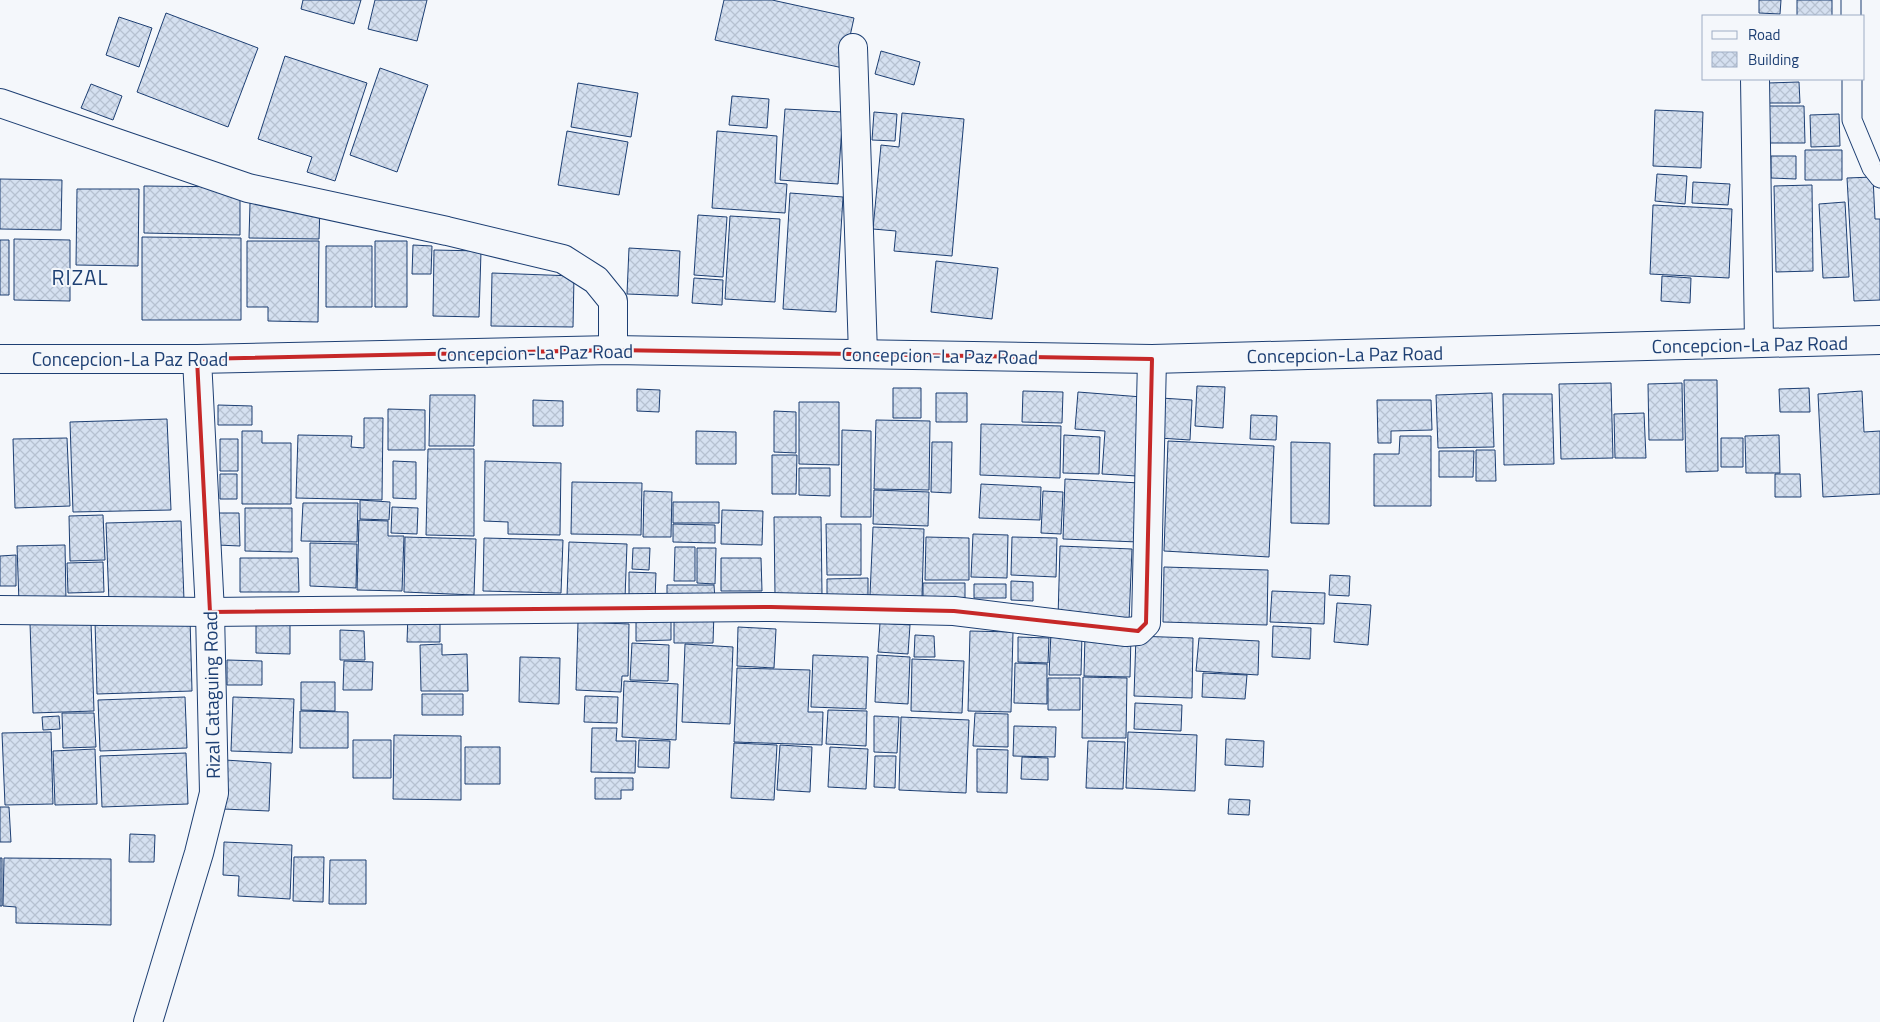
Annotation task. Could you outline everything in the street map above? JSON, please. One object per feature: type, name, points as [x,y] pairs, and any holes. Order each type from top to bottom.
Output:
[{"type":"street","points":[[853,48],[863,354]]},
{"type":"street","points":[[1755,80],[1758,343]]},
{"type":"street","points":[[0,103],[248,188],[447,231],[563,259],[596,280],[613,301],[613,350]]},
{"type":"street","name":"Concepcion-La Paz Road","points":[[0,359],[198,359],[613,350],[1152,359],[1880,340]]},
{"type":"street","name":"Rizal Cataguing Road","points":[[148,1022],[199,853],[214,793],[210,612],[198,359]]},
{"type":"street","points":[[0,610],[210,612],[771,607],[944,610],[1126,632],[1138,630],[1146,622],[1152,359]]},
{"type":"lane","points":[[1851,0],[1851,15]]},
{"type":"lane","points":[[1852,80],[1852,120],[1872,168],[1880,178]]},
{"type":"highlighted area","points":[[613,350],[1152,359],[1146,623],[1138,631],[954,611],[771,607],[210,612],[197,359]]},
{"type":"building","points":[[303,0],[361,0],[354,24],[301,9]]},
{"type":"building","points":[[375,0],[427,0],[417,41],[368,29]]},
{"type":"building","points":[[724,0],[772,0],[854,18],[843,68],[715,40]]},
{"type":"building","points":[[1759,0],[1781,0],[1780,14],[1759,13]]},
{"type":"building","points":[[1797,0],[1832,0],[1832,15],[1797,15]]},
{"type":"building","points":[[166,13],[258,48],[228,127],[137,92]]},
{"type":"building","points":[[119,17],[152,28],[139,67],[106,55]]},
{"type":"building","points":[[881,51],[920,62],[914,85],[875,74]]},
{"type":"building","points":[[285,56],[367,83],[335,181],[307,172],[312,157],[258,139]]},
{"type":"building","points":[[380,68],[428,85],[397,172],[350,155]]},
{"type":"building","points":[[1799,82],[1800,103],[1768,103],[1768,83]]},
{"type":"building","points":[[578,83],[638,93],[631,137],[571,127]]},
{"type":"building","points":[[91,84],[122,96],[113,120],[81,108]]},
{"type":"building","points":[[732,96],[769,99],[767,128],[729,125]]},
{"type":"building","points":[[1767,106],[1804,106],[1805,143],[1767,143]]},
{"type":"building","points":[[785,109],[843,112],[838,184],[780,180]]},
{"type":"building","points":[[1655,110],[1703,112],[1701,168],[1653,166]]},
{"type":"building","points":[[874,112],[897,114],[895,141],[872,140]]},
{"type":"building","points":[[902,113],[964,119],[952,256],[894,251],[896,231],[873,229],[881,145],[899,147]]},
{"type":"building","points":[[1839,114],[1840,146],[1811,147],[1810,115]]},
{"type":"building","points":[[567,131],[628,142],[619,195],[558,185]]},
{"type":"building","points":[[717,131],[777,136],[775,183],[787,184],[785,213],[712,208]]},
{"type":"building","points":[[1805,150],[1842,150],[1842,180],[1805,180]]},
{"type":"building","points":[[1771,156],[1796,156],[1796,179],[1771,178]]},
{"type":"building","points":[[1657,174],[1687,176],[1685,204],[1655,201]]},
{"type":"building","points":[[1873,177],[1875,219],[1880,219],[1880,300],[1854,301],[1847,178]]},
{"type":"building","points":[[0,179],[62,180],[61,230],[0,229]]},
{"type":"building","points":[[1693,182],[1730,184],[1728,205],[1692,203]]},
{"type":"building","points":[[1812,185],[1813,271],[1776,272],[1774,186]]},
{"type":"building","points":[[144,186],[240,187],[240,235],[144,233]]},
{"type":"building","points":[[77,189],[139,189],[138,266],[76,265]]},
{"type":"building","points":[[790,193],[843,197],[836,312],[783,309]]},
{"type":"building","points":[[1845,202],[1849,277],[1823,278],[1819,204]]},
{"type":"building","points":[[250,203],[320,204],[319,239],[249,238]]},
{"type":"building","points":[[1653,205],[1732,209],[1729,278],[1650,274]]},
{"type":"building","points":[[698,215],[727,217],[723,277],[694,275]]},
{"type":"building","points":[[730,216],[780,219],[775,302],[725,299]]},
{"type":"building","points":[[142,237],[241,238],[241,320],[142,320]]},
{"type":"building","points":[[14,239],[70,240],[70,301],[14,300]]},
{"type":"building","points":[[0,240],[9,240],[9,295],[0,295]]},
{"type":"building","points":[[247,241],[319,241],[318,322],[268,321],[268,307],[247,307]]},
{"type":"building","points":[[375,241],[407,241],[407,307],[375,307]]},
{"type":"building","points":[[413,245],[432,246],[431,274],[412,274]]},
{"type":"building","points":[[326,246],[372,246],[372,307],[326,307]]},
{"type":"building","points":[[629,248],[680,251],[678,296],[627,294]]},
{"type":"building","points":[[434,250],[481,251],[479,317],[433,316]]},
{"type":"building","points":[[936,261],[998,268],[992,319],[931,312]]},
{"type":"building","points":[[492,273],[574,276],[573,327],[491,326]]},
{"type":"building","points":[[1662,276],[1691,278],[1690,303],[1661,301]]},
{"type":"building","points":[[694,278],[723,280],[722,305],[692,303]]},
{"type":"building","points":[[1684,380],[1717,380],[1718,471],[1686,472]]},
{"type":"building","points":[[1611,383],[1613,458],[1561,459],[1559,384]]},
{"type":"building","points":[[1682,383],[1683,440],[1649,440],[1648,384]]},
{"type":"building","points":[[1197,386],[1225,387],[1223,428],[1195,426]]},
{"type":"building","points":[[893,388],[921,388],[921,418],[893,418]]},
{"type":"building","points":[[1809,388],[1810,412],[1780,412],[1779,389]]},
{"type":"building","points":[[637,389],[660,390],[659,412],[637,411]]},
{"type":"building","points":[[1023,391],[1063,392],[1062,423],[1022,422]]},
{"type":"building","points":[[1862,391],[1864,432],[1880,431],[1880,494],[1823,497],[1818,394]]},
{"type":"building","points":[[1078,392],[1142,397],[1137,476],[1102,474],[1105,431],[1075,429]]},
{"type":"building","points":[[936,393],[967,393],[967,422],[936,422]]},
{"type":"building","points":[[1492,393],[1494,447],[1438,448],[1436,395]]},
{"type":"building","points":[[1503,394],[1552,394],[1554,464],[1504,465]]},
{"type":"building","points":[[430,395],[475,395],[474,446],[429,446]]},
{"type":"building","points":[[1161,398],[1192,400],[1190,440],[1159,438]]},
{"type":"building","points":[[533,400],[563,401],[563,426],[533,426]]},
{"type":"building","points":[[1377,400],[1431,400],[1432,430],[1391,431],[1391,443],[1378,443]]},
{"type":"building","points":[[799,402],[839,402],[839,465],[799,464]]},
{"type":"building","points":[[218,405],[252,406],[252,425],[218,425]]},
{"type":"building","points":[[388,409],[425,410],[425,450],[388,450]]},
{"type":"building","points":[[774,411],[796,412],[796,453],[774,452]]},
{"type":"building","points":[[1644,413],[1646,458],[1615,458],[1614,414]]},
{"type":"building","points":[[1251,415],[1277,416],[1276,440],[1250,439]]},
{"type":"building","points":[[364,418],[383,418],[382,500],[296,498],[298,435],[352,436],[351,447],[364,448]]},
{"type":"building","points":[[167,419],[171,510],[73,512],[70,422]]},
{"type":"building","points":[[876,420],[930,421],[929,490],[874,489]]},
{"type":"building","points":[[981,424],[1061,426],[1060,478],[980,475]]},
{"type":"building","points":[[842,430],[871,431],[871,517],[841,517]]},
{"type":"building","points":[[242,431],[262,431],[262,443],[291,443],[291,504],[242,504]]},
{"type":"building","points":[[696,431],[736,432],[736,464],[696,464]]},
{"type":"building","points":[[1064,435],[1100,437],[1099,474],[1063,473]]},
{"type":"building","points":[[1779,435],[1780,473],[1746,473],[1745,436]]},
{"type":"building","points":[[1400,436],[1431,436],[1431,506],[1374,506],[1374,454],[1399,454]]},
{"type":"building","points":[[67,438],[70,506],[15,508],[13,439]]},
{"type":"building","points":[[1721,438],[1743,438],[1743,467],[1721,467]]},
{"type":"building","points":[[220,439],[238,439],[238,471],[220,471]]},
{"type":"building","points":[[1168,441],[1274,446],[1269,557],[1164,551]]},
{"type":"building","points":[[932,442],[952,442],[951,493],[931,492]]},
{"type":"building","points":[[1291,442],[1330,443],[1329,524],[1291,523]]},
{"type":"building","points":[[428,449],[474,449],[474,536],[426,535]]},
{"type":"building","points":[[1476,450],[1495,450],[1496,481],[1476,481]]},
{"type":"building","points":[[1439,451],[1474,451],[1473,477],[1439,477]]},
{"type":"building","points":[[772,455],[797,455],[796,494],[772,494]]},
{"type":"building","points":[[393,461],[416,462],[416,499],[393,498]]},
{"type":"building","points":[[485,461],[561,463],[560,535],[508,534],[508,522],[484,521]]},
{"type":"building","points":[[799,468],[830,468],[830,496],[799,495]]},
{"type":"building","points":[[220,474],[237,474],[237,499],[220,499]]},
{"type":"building","points":[[1775,474],[1800,474],[1801,497],[1775,497]]},
{"type":"building","points":[[1065,479],[1140,483],[1138,542],[1063,539]]},
{"type":"building","points":[[572,482],[642,483],[641,535],[571,534]]},
{"type":"building","points":[[981,484],[1041,487],[1040,520],[979,518]]},
{"type":"building","points":[[874,490],[929,492],[928,526],[873,524]]},
{"type":"building","points":[[644,491],[672,492],[671,537],[643,537]]},
{"type":"building","points":[[1043,491],[1063,492],[1061,534],[1041,533]]},
{"type":"building","points":[[360,500],[390,502],[389,520],[360,519]]},
{"type":"building","points":[[673,502],[719,502],[719,523],[673,523]]},
{"type":"building","points":[[303,503],[358,503],[357,542],[301,541]]},
{"type":"building","points":[[392,507],[418,508],[417,534],[391,533]]},
{"type":"building","points":[[245,508],[292,508],[292,552],[245,551]]},
{"type":"building","points":[[722,510],[763,511],[762,545],[721,544]]},
{"type":"building","points":[[217,513],[239,513],[240,546],[217,545]]},
{"type":"building","points":[[103,515],[105,560],[70,561],[69,516]]},
{"type":"building","points":[[774,517],[821,517],[822,594],[775,595]]},
{"type":"building","points":[[359,520],[388,521],[388,536],[404,536],[402,591],[357,590]]},
{"type":"building","points":[[181,521],[184,600],[109,603],[106,523]]},
{"type":"building","points":[[673,524],[715,525],[715,543],[673,542]]},
{"type":"building","points":[[826,524],[861,524],[861,575],[827,575]]},
{"type":"building","points":[[873,527],[924,529],[922,597],[870,595]]},
{"type":"building","points":[[973,534],[1008,535],[1007,578],[971,577]]},
{"type":"building","points":[[405,537],[476,539],[474,595],[404,592]]},
{"type":"building","points":[[926,537],[969,538],[969,580],[925,580]]},
{"type":"building","points":[[1012,537],[1057,538],[1056,577],[1011,575]]},
{"type":"building","points":[[484,538],[563,540],[561,593],[483,591]]},
{"type":"building","points":[[569,542],[627,544],[625,598],[567,596]]},
{"type":"building","points":[[310,543],[357,544],[356,588],[310,586]]},
{"type":"building","points":[[65,545],[66,601],[19,603],[17,546]]},
{"type":"building","points":[[1060,546],[1132,549],[1129,621],[1058,618]]},
{"type":"building","points":[[675,547],[695,547],[695,581],[674,581]]},
{"type":"building","points":[[633,548],[650,548],[649,570],[632,569]]},
{"type":"building","points":[[697,548],[716,548],[715,584],[697,583]]},
{"type":"building","points":[[16,555],[16,586],[0,586],[0,556]]},
{"type":"building","points":[[240,558],[298,558],[299,592],[240,592]]},
{"type":"building","points":[[721,558],[761,558],[762,591],[721,591]]},
{"type":"building","points":[[103,562],[104,592],[68,593],[67,563]]},
{"type":"building","points":[[1164,567],[1268,570],[1267,625],[1163,622]]},
{"type":"building","points":[[629,572],[656,573],[655,600],[629,599]]},
{"type":"building","points":[[1330,575],[1350,576],[1349,596],[1329,595]]},
{"type":"building","points":[[868,578],[868,598],[827,598],[827,579]]},
{"type":"building","points":[[1011,581],[1033,582],[1033,601],[1011,600]]},
{"type":"building","points":[[923,583],[965,583],[965,604],[923,603]]},
{"type":"building","points":[[974,584],[1006,584],[1006,598],[974,598]]},
{"type":"building","points":[[667,585],[714,585],[715,600],[667,600]]},
{"type":"building","points":[[1272,591],[1325,593],[1324,624],[1270,622]]},
{"type":"building","points":[[1337,603],[1371,605],[1368,645],[1334,642]]},
{"type":"building","points":[[674,611],[714,612],[713,643],[674,643]]},
{"type":"building","points":[[408,614],[440,614],[440,642],[407,642]]},
{"type":"building","points":[[190,618],[192,691],[97,694],[95,621]]},
{"type":"building","points":[[256,619],[290,619],[290,654],[256,653]]},
{"type":"building","points":[[636,619],[671,619],[671,640],[636,641]]},
{"type":"building","points":[[91,622],[94,711],[33,713],[30,623]]},
{"type":"building","points":[[578,622],[629,624],[628,676],[622,676],[621,692],[576,690]]},
{"type":"building","points":[[880,623],[910,625],[908,654],[878,652]]},
{"type":"building","points":[[1273,626],[1311,628],[1310,659],[1272,657]]},
{"type":"building","points":[[738,627],[776,629],[774,668],[737,666]]},
{"type":"building","points":[[340,630],[364,631],[365,660],[340,660]]},
{"type":"building","points":[[970,631],[1013,632],[1011,712],[968,711]]},
{"type":"building","points":[[1051,632],[1082,633],[1081,675],[1049,675]]},
{"type":"building","points":[[1085,634],[1131,635],[1130,677],[1084,676]]},
{"type":"building","points":[[915,635],[934,636],[935,657],[914,657]]},
{"type":"building","points":[[1136,636],[1193,638],[1192,698],[1134,696]]},
{"type":"building","points":[[1018,637],[1049,638],[1048,663],[1018,662]]},
{"type":"building","points":[[1199,638],[1259,641],[1258,675],[1196,671]]},
{"type":"building","points":[[632,643],[669,645],[668,681],[630,680]]},
{"type":"building","points":[[442,644],[442,655],[467,654],[468,691],[421,691],[420,645]]},
{"type":"building","points":[[685,644],[733,647],[730,724],[682,722]]},
{"type":"building","points":[[813,655],[868,657],[866,709],[811,707]]},
{"type":"building","points":[[877,655],[910,657],[908,704],[875,702]]},
{"type":"building","points":[[520,657],[560,658],[559,704],[519,702]]},
{"type":"building","points":[[912,659],[964,661],[962,713],[911,711]]},
{"type":"building","points":[[227,660],[262,661],[262,685],[227,685]]},
{"type":"building","points":[[344,661],[373,662],[372,690],[343,690]]},
{"type":"building","points":[[1015,663],[1047,664],[1047,704],[1014,703]]},
{"type":"building","points":[[737,668],[810,670],[808,712],[823,712],[822,745],[734,742]]},
{"type":"building","points":[[1203,673],[1247,675],[1245,699],[1202,697]]},
{"type":"building","points":[[1083,677],[1127,678],[1126,738],[1082,738]]},
{"type":"building","points":[[1048,678],[1080,678],[1080,710],[1048,710]]},
{"type":"building","points":[[624,681],[678,684],[676,740],[622,737]]},
{"type":"building","points":[[301,682],[335,682],[335,711],[301,710]]},
{"type":"building","points":[[422,694],[463,694],[463,715],[422,715]]},
{"type":"building","points":[[585,696],[618,697],[617,723],[584,722]]},
{"type":"building","points":[[185,697],[187,748],[100,751],[98,700]]},
{"type":"building","points":[[233,697],[294,699],[292,753],[231,751]]},
{"type":"building","points":[[1135,703],[1182,705],[1181,731],[1134,729]]},
{"type":"building","points":[[828,710],[867,711],[866,746],[826,744]]},
{"type":"building","points":[[300,711],[348,712],[348,748],[300,748]]},
{"type":"building","points":[[62,713],[94,713],[96,747],[63,748]]},
{"type":"building","points":[[975,713],[1008,714],[1008,747],[973,746]]},
{"type":"building","points":[[59,716],[60,729],[43,730],[42,717]]},
{"type":"building","points":[[874,716],[899,717],[897,753],[874,752]]},
{"type":"building","points":[[901,717],[969,720],[966,793],[899,790]]},
{"type":"building","points":[[1014,726],[1056,727],[1055,757],[1013,756]]},
{"type":"building","points":[[592,728],[617,728],[616,741],[636,741],[635,773],[591,772]]},
{"type":"building","points":[[51,732],[53,804],[5,805],[2,733]]},
{"type":"building","points":[[1128,732],[1197,735],[1195,791],[1126,788]]},
{"type":"building","points":[[394,735],[461,736],[461,800],[393,799]]},
{"type":"building","points":[[1226,739],[1264,741],[1263,767],[1225,765]]},
{"type":"building","points":[[353,740],[391,740],[391,778],[353,778]]},
{"type":"building","points":[[639,740],[670,741],[669,768],[638,767]]},
{"type":"building","points":[[1088,741],[1125,742],[1123,789],[1086,788]]},
{"type":"building","points":[[734,743],[777,745],[774,800],[731,798]]},
{"type":"building","points":[[780,745],[812,747],[810,792],[777,790]]},
{"type":"building","points":[[465,747],[500,747],[500,784],[465,784]]},
{"type":"building","points":[[830,747],[868,749],[866,789],[828,787]]},
{"type":"building","points":[[95,749],[97,804],[55,805],[53,751]]},
{"type":"building","points":[[977,749],[1008,750],[1007,793],[977,792]]},
{"type":"building","points":[[186,753],[188,804],[102,807],[100,756]]},
{"type":"building","points":[[875,756],[896,756],[895,788],[874,787]]},
{"type":"building","points":[[1022,757],[1048,758],[1048,780],[1021,779]]},
{"type":"building","points":[[225,760],[271,763],[269,811],[223,809]]},
{"type":"building","points":[[595,778],[633,778],[633,790],[621,790],[621,799],[595,799]]},
{"type":"building","points":[[1229,799],[1250,800],[1249,815],[1228,814]]},
{"type":"building","points":[[0,807],[9,807],[11,842],[0,842]]},
{"type":"building","points":[[130,834],[155,835],[154,862],[129,862]]},
{"type":"building","points":[[224,842],[292,845],[290,899],[238,896],[239,876],[223,875]]},
{"type":"building","points":[[294,857],[324,857],[323,902],[293,901]]},
{"type":"building","points":[[0,858],[2,858],[2,906],[0,906]]},
{"type":"building","points":[[4,858],[111,859],[111,925],[16,923],[16,907],[3,906]]},
{"type":"building","points":[[330,860],[366,860],[366,904],[329,904]]},
{"type":"district","name":"RIZAL","points":[[80,277]]}]
